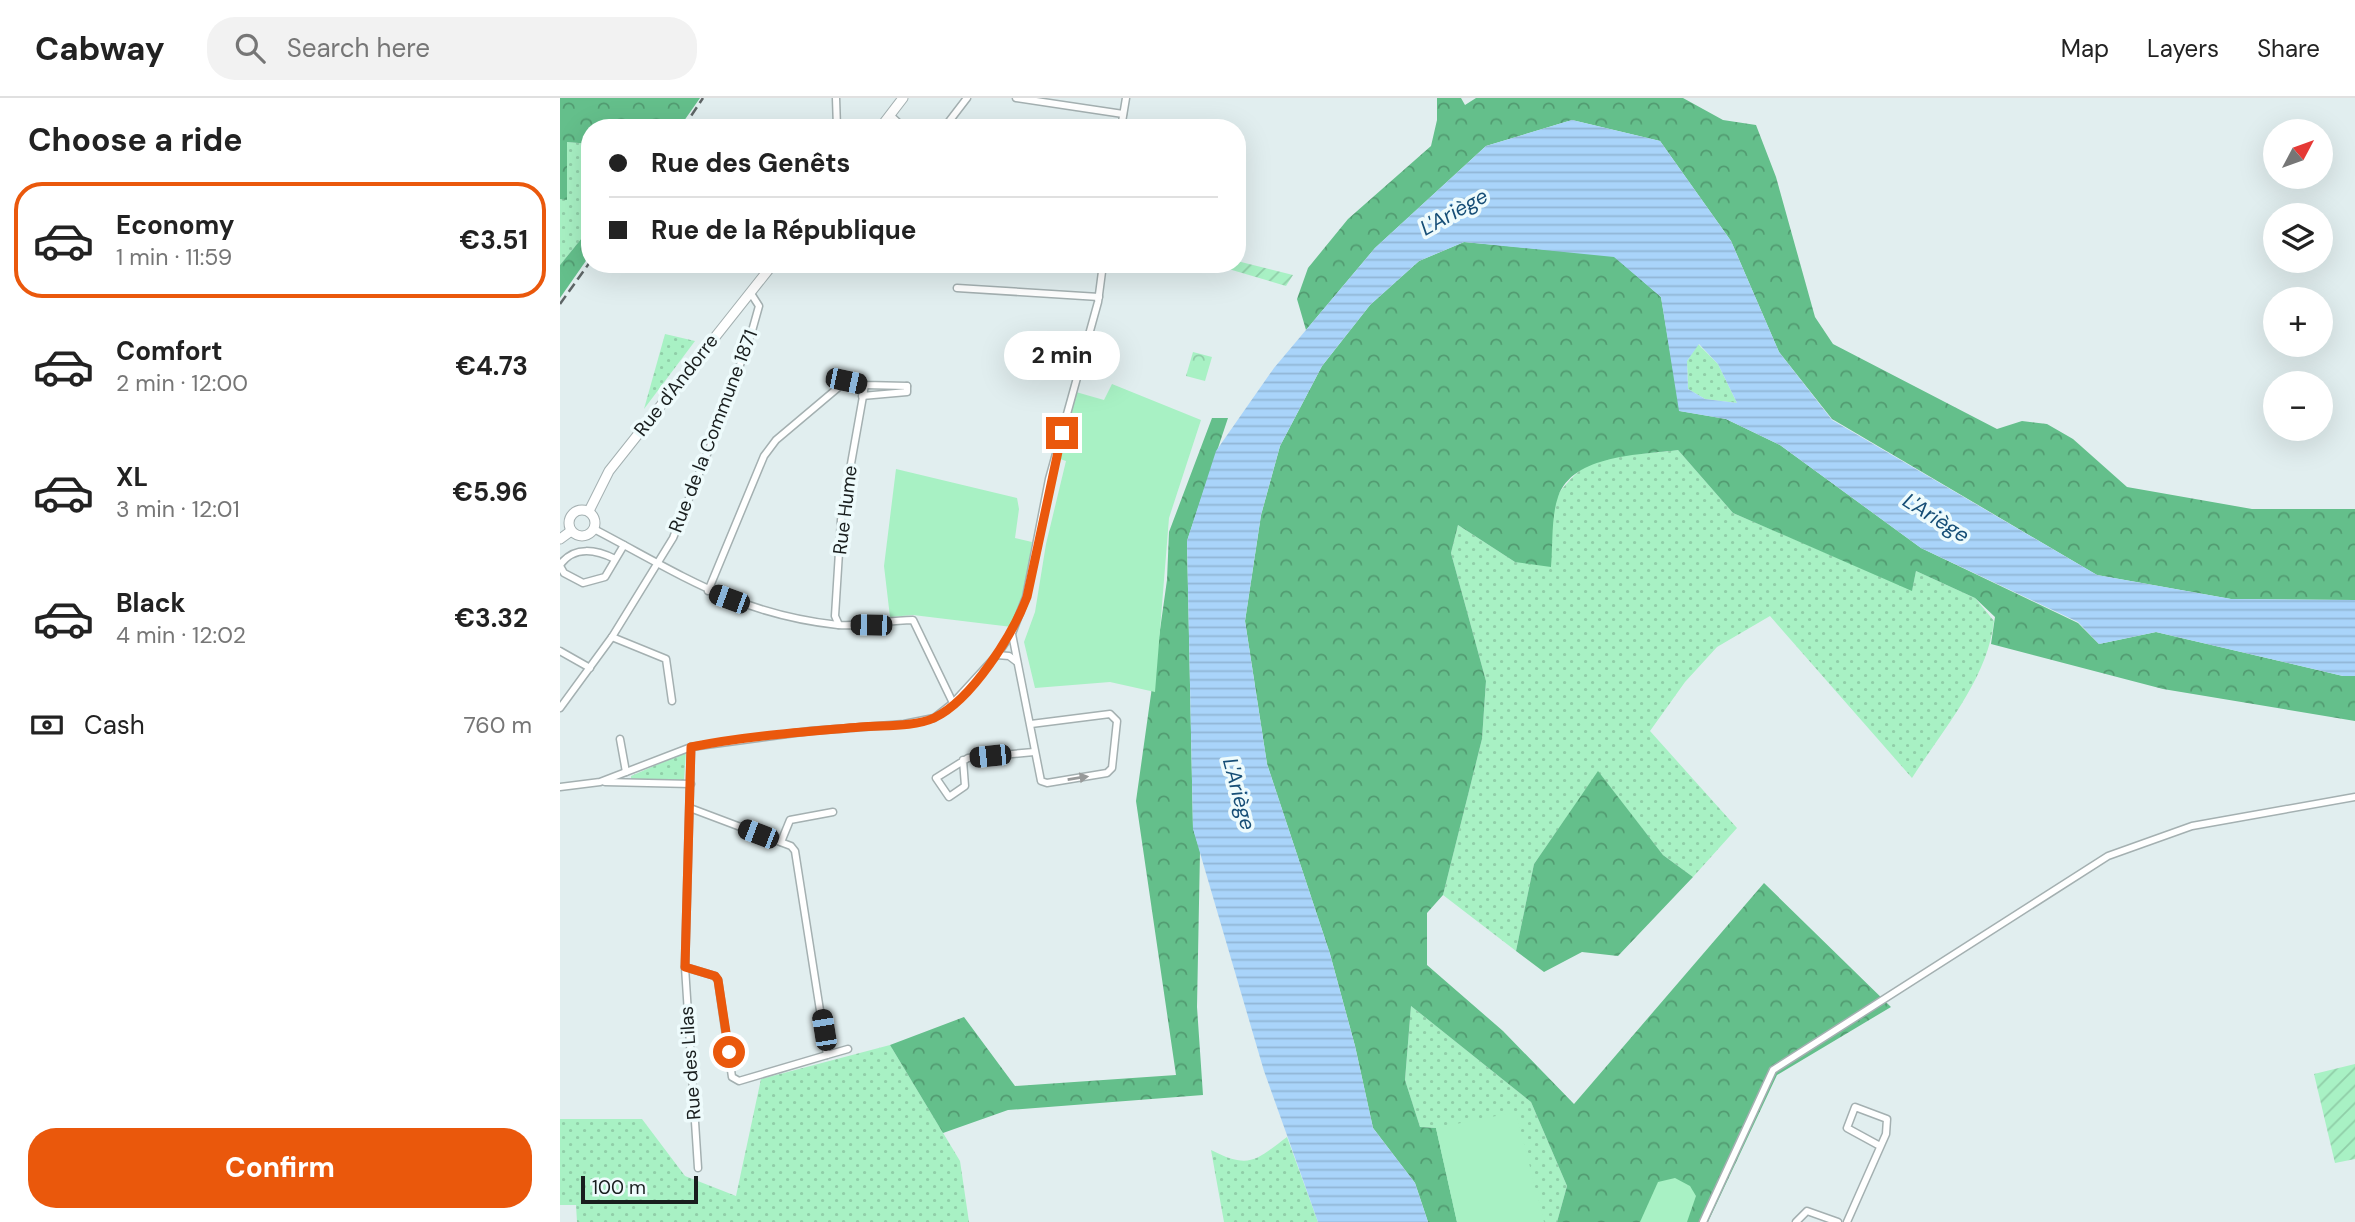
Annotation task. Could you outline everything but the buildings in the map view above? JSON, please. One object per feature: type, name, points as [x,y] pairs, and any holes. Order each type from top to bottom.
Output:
[{"type":"main road","points":[[887,119],[903,98]]},
{"type":"main road","name":"Rue d'Andorre","points":[[589,512],[593,498],[609,471],[766,273]]},
{"type":"main road","points":[[581,510],[589,512],[595,521],[594,529],[583,536],[571,531],[569,524],[573,513],[581,510]]},
{"type":"main road","points":[[560,539],[571,531]]},
{"type":"street","points":[[836,98],[836,119]]},
{"type":"street","points":[[951,119],[967,98]]},
{"type":"street","points":[[1016,98],[1123,114]]},
{"type":"street","points":[[1122,119],[1126,98]]},
{"type":"street","points":[[890,115],[894,119]]},
{"type":"street","points":[[600,782],[691,747],[810,731],[904,724],[934,718],[953,703],[997,655],[1011,634],[1027,597],[1049,479],[1099,296],[1102,273]]},
{"type":"street","points":[[957,288],[1099,296]]},
{"type":"street","name":"Rue de la Commune 1871","points":[[560,708],[612,637],[658,565],[685,512],[751,337],[759,306],[750,292]]},
{"type":"street","points":[[708,591],[764,456],[776,440],[846,381],[865,385],[908,386],[907,392],[862,396]]},
{"type":"street","name":"Rue Hume","points":[[839,625],[835,616],[841,520],[865,385]]},
{"type":"street","points":[[594,529],[708,591],[770,614],[839,625],[913,620],[953,703]]},
{"type":"street","points":[[615,559],[597,550],[571,554],[560,566],[564,573],[583,583],[605,577],[624,545]]},
{"type":"street","points":[[1011,634],[1031,724],[1038,776],[1047,783],[1107,774],[1112,768],[1117,721],[1110,714],[1031,724]]},
{"type":"street","points":[[612,637],[666,659],[672,701]]},
{"type":"street","points":[[560,651],[590,668]]},
{"type":"street","points":[[997,655],[1009,656],[1018,663]]},
{"type":"street","points":[[620,739],[625,772]]},
{"type":"street","name":"Rue des Lilas","points":[[691,747],[685,967],[698,1168]]},
{"type":"street","points":[[963,760],[965,786],[949,797],[936,778],[963,760],[1034,752]]},
{"type":"street","points":[[560,787],[600,782],[691,784]]},
{"type":"street","points":[[1703,1222],[1773,1070],[2108,856],[2192,827],[2355,797]]},
{"type":"street","points":[[690,808],[781,842],[795,851],[827,1055]]},
{"type":"street","points":[[781,842],[790,820],[832,812]]},
{"type":"street","points":[[685,967],[715,976],[718,980],[732,1077],[739,1081],[848,1049]]},
{"type":"street","points":[[1847,1222],[1886,1134],[1887,1119],[1855,1107],[1847,1128],[1880,1146]]},
{"type":"street","points":[[1796,1222],[1807,1211],[1838,1222]]},
{"type":"green space","points":[[560,98],[700,98],[685,119],[581,119],[581,143],[567,142],[567,200],[560,199]]},
{"type":"green space","points":[[1437,98],[1461,98],[1465,105],[1476,98],[1683,98],[1723,120],[1756,125],[1776,177],[1815,317],[1833,344],[1997,429],[2022,421],[2047,424],[2073,439],[2127,487],[2252,509],[2355,509],[2355,600],[2231,599],[2097,575],[1832,419],[1779,352],[1731,241],[1660,141],[1572,120],[1486,146],[1375,248],[1306,330],[1297,299],[1308,268],[1348,219],[1431,146],[1437,120]]},
{"type":"green space","points":[[567,142],[581,143],[581,239],[560,265],[560,199],[567,199]]},
{"type":"green space","points":[[581,239],[581,268],[560,298],[560,265]]},
{"type":"green space","points":[[1464,242],[1614,256],[1661,297],[1680,411],[1726,419],[1780,445],[1921,548],[2078,623],[2099,644],[2156,632],[2343,676],[2355,676],[2355,721],[2163,689],[1991,644],[1995,617],[1975,598],[1916,571],[1912,591],[1733,513],[1678,450],[1610,459],[1578,472],[1566,483],[1558,497],[1554,513],[1551,567],[1515,562],[1458,525],[1451,553],[1486,681],[1482,739],[1443,895],[1427,913],[1427,965],[1503,1031],[1574,1104],[1764,883],[1891,1007],[1777,1075],[1708,1222],[1557,1222],[1567,1186],[1531,1102],[1411,1006],[1405,1080],[1420,1127],[1436,1128],[1457,1222],[1428,1222],[1415,1183],[1373,1128],[1355,1046],[1330,954],[1267,764],[1245,621],[1261,515],[1280,446],[1322,366],[1370,305],[1419,261]]},
{"type":"green space","points":[[1246,263],[1293,275],[1286,286],[1242,273],[1246,273]]},
{"type":"green space","points":[[665,334],[695,341],[644,409]]},
{"type":"green space","points":[[1698,344],[1718,364],[1737,403],[1705,399],[1688,389],[1687,361]]},
{"type":"green space","points":[[1193,352],[1212,357],[1205,381],[1186,376]]},
{"type":"green space","points":[[1112,384],[1201,420],[1169,518],[1155,692],[1110,682],[1035,688],[1024,642],[1035,612],[1046,544],[1066,461],[1060,459],[1076,392],[1104,400]]},
{"type":"green space","points":[[1212,418],[1228,418],[1187,541],[1193,828],[1200,851],[1197,1007],[1203,1095],[1008,1110],[943,1133],[890,1045],[964,1017],[1015,1086],[1176,1075],[1136,801],[1167,580],[1169,532]]},
{"type":"green space","points":[[1678,450],[1733,513],[1912,590],[1916,571],[1975,598],[1994,621],[1990,642],[1983,663],[1962,703],[1912,778],[1770,616],[1717,647],[1685,682],[1650,731],[1737,828],[1693,877],[1663,855],[1598,772],[1534,864],[1516,951],[1443,895],[1482,739],[1486,681],[1451,553],[1458,525],[1515,562],[1550,505],[1572,477],[1584,467],[1615,456]]},
{"type":"green space","points":[[896,469],[1017,498],[1019,509],[1015,538],[1032,542],[1024,592],[1012,627],[913,615],[890,617],[884,566]]},
{"type":"green space","points":[[686,752],[684,781],[631,779],[631,776]]},
{"type":"green space","points":[[1598,771],[1663,855],[1693,877],[1618,956],[1582,952],[1544,972],[1516,951],[1534,864]]},
{"type":"green space","points":[[1411,1006],[1531,1102],[1567,1186],[1557,1222],[1457,1222],[1436,1128],[1420,1127],[1405,1080]]},
{"type":"green space","points":[[890,1045],[960,1161],[969,1222],[577,1222],[576,1205],[560,1205],[560,1119],[642,1119],[685,1176],[736,1196],[761,1079]]},
{"type":"green space","points":[[2355,1064],[2355,1159],[2335,1163],[2314,1074]]},
{"type":"green space","points":[[1516,1112],[1544,1222],[1457,1222],[1436,1128]]},
{"type":"green space","points":[[1287,1137],[1318,1222],[1224,1222],[1211,1150],[1235,1160],[1252,1160],[1268,1152]]},
{"type":"green space","points":[[1675,1178],[1690,1186],[1696,1196],[1687,1222],[1640,1222],[1658,1182]]},
{"type":"water","name":"L'Ariège","points":[[1572,120],[1660,141],[1731,241],[1779,352],[1832,420],[2097,575],[2231,599],[2355,600],[2355,676],[2343,676],[2156,632],[2099,644],[2078,622],[1921,548],[1780,445],[1726,419],[1679,411],[1661,297],[1614,257],[1464,242],[1419,261],[1370,305],[1322,366],[1280,446],[1261,515],[1245,621],[1267,764],[1330,954],[1355,1046],[1373,1128],[1415,1183],[1428,1222],[1318,1222],[1264,1071],[1193,829],[1187,541],[1216,451],[1274,368],[1375,248],[1486,146]],"holes":[[[1699,344],[1718,364],[1737,403],[1705,399],[1688,389],[1687,361]]]},
{"type":"railway","points":[[689,119],[703,98]]},
{"type":"railway","points":[[560,304],[582,273]]},
{"type":"route","points":[[729,1052],[718,980],[715,976],[685,967],[691,747],[810,731],[904,724],[934,718],[953,703],[997,655],[1018,621],[1027,597],[1049,479],[1062,433]]}]
